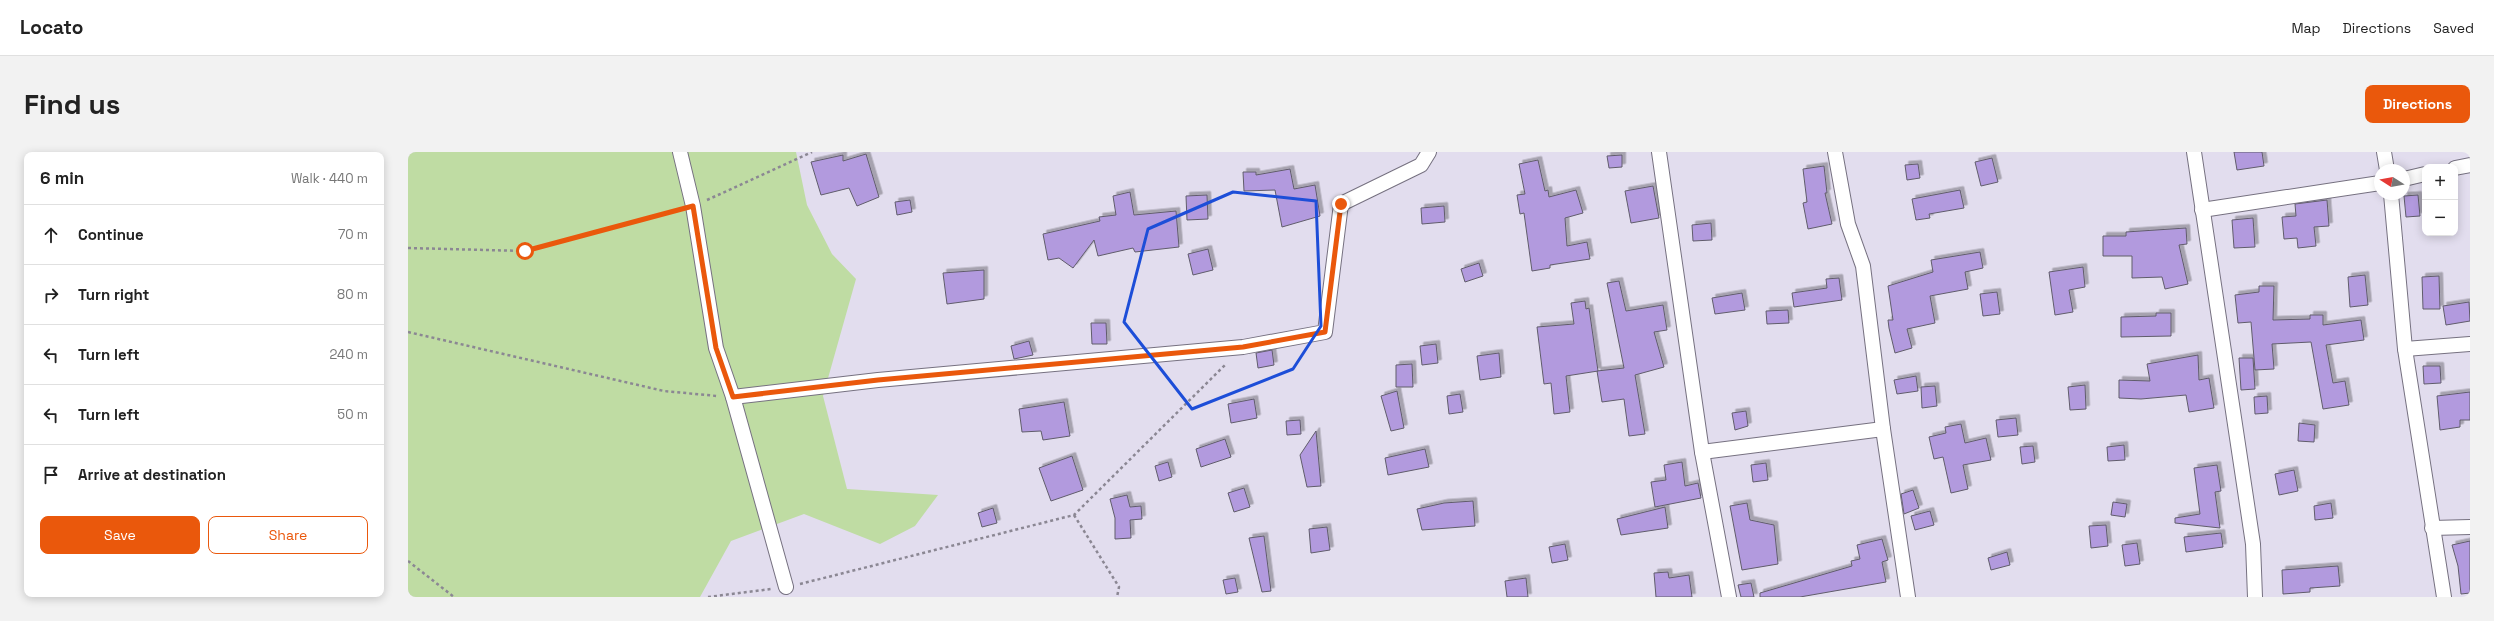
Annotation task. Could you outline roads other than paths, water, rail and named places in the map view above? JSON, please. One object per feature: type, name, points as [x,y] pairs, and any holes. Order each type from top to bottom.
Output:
[{"type":"street","points":[[680,152],[693,206],[716,348],[733,397],[786,587]]},
{"type":"street","points":[[733,397],[878,380],[1243,347],[1325,332],[1341,204],[1421,165],[1428,152]]},
{"type":"street","points":[[1659,152],[1702,452],[1729,597]]},
{"type":"street","points":[[1836,152],[1848,224],[1863,266],[1882,429],[1908,597]]},
{"type":"street","points":[[2194,152],[2252,544],[2255,597]]},
{"type":"street","points":[[2384,152],[2386,164]]},
{"type":"street","points":[[2458,167],[2470,165]]},
{"type":"street","points":[[2410,178],[2422,175]]},
{"type":"street","points":[[2202,210],[2374,184]]},
{"type":"street","points":[[2392,200],[2405,349],[2444,597]]},
{"type":"street","points":[[2405,349],[2470,344]]},
{"type":"street","points":[[1702,452],[1882,429]]},
{"type":"street","points":[[2432,528],[2470,527]]}]
